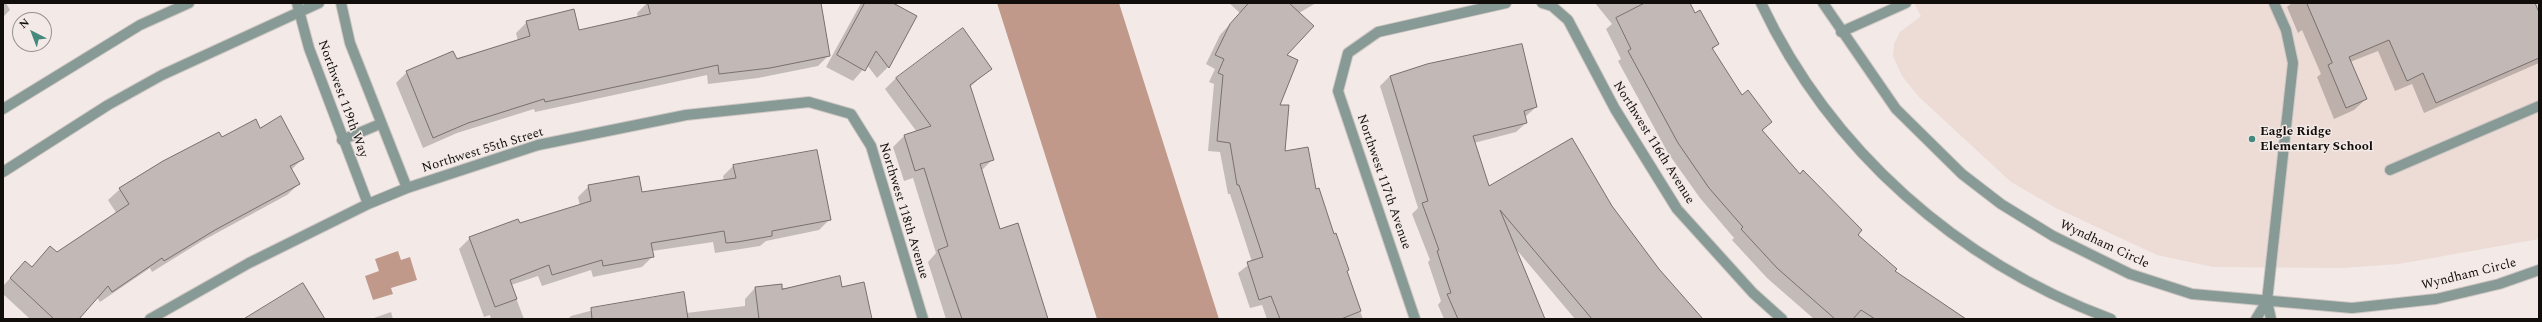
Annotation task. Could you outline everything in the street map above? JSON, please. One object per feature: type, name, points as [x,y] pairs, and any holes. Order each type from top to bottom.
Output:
[{"type":"street","points":[[3,109],[140,25],[188,3]]},
{"type":"street","points":[[3,172],[108,105],[156,79],[298,8],[319,3]]},
{"type":"street","name":"Northwest 119th Way","points":[[341,3],[350,44],[380,124],[407,188]]},
{"type":"street","name":"Northwest 117th Avenue","points":[[1415,319],[1338,91],[1348,53],[1378,32],[1506,3]]},
{"type":"street","name":"Northwest 116th Avenue","points":[[1542,3],[1552,6],[1568,20],[1614,109],[1677,209],[1753,293],[1782,319]]},
{"type":"street","points":[[1761,3],[1772,27],[1809,89],[1851,143],[1914,206],[1960,240],[2020,276],[2082,308],[2111,319]]},
{"type":"street","name":"Wyndham Circle","points":[[1823,3],[1841,32],[1896,109],[1962,174],[2001,204],[2053,236],[2130,274],[2192,294],[2352,308],[2428,300],[2499,284],[2539,270]]},
{"type":"street","points":[[1841,32],[1906,3]]},
{"type":"street","points":[[2271,319],[2267,301],[2293,63],[2286,30],[2274,3]]},
{"type":"street","name":"Northwest 119th Way","points":[[298,8],[342,140],[368,204]]},
{"type":"street","name":"Northwest 55th Street","points":[[150,319],[249,263],[368,204],[407,188],[538,145],[686,115],[809,102],[851,114]]},
{"type":"street","points":[[2390,170],[2539,106]]},
{"type":"street","name":"Northwest 118th Avenue","points":[[851,114],[870,146],[923,319]]},
{"type":"street","points":[[342,140],[380,124]]},
{"type":"street","points":[[2256,319],[2267,301]]},
{"type":"shaded area","points":[[997,3],[1119,3],[1219,319],[1097,319]]},
{"type":"shaded area","name":"Eagle Ridge Elementary School","points":[[1914,3],[2539,3],[2539,239],[2399,264],[2342,268],[2213,267],[2157,255],[2056,208],[2011,182],[1919,97],[1902,76],[1893,56],[1894,44],[1900,32],[1921,16]]},
{"type":"shaded area","points":[[398,251],[401,260],[410,257],[417,280],[391,288],[393,294],[373,300],[365,276],[379,271],[375,259]]},
{"type":"building","points":[[648,3],[821,3],[830,56],[770,68],[719,74],[718,65],[545,102],[544,99],[468,123],[433,138],[406,71],[453,51],[457,59],[530,36],[526,21],[574,9],[579,30],[650,14]]},
{"type":"building","points":[[865,3],[893,3],[917,16],[889,68],[876,51],[865,71],[837,55]]},
{"type":"building","points":[[1249,3],[1289,3],[1314,26],[1287,55],[1298,60],[1280,105],[1289,105],[1285,151],[1308,147],[1316,189],[1319,188],[1334,234],[1336,233],[1361,311],[1341,319],[1280,319],[1271,296],[1259,300],[1247,262],[1263,257],[1239,185],[1237,185],[1230,143],[1217,141],[1223,75],[1218,73],[1224,59],[1215,55],[1230,24]]},
{"type":"building","points":[[1645,3],[1690,3],[1695,13],[1700,10],[1719,44],[1712,48],[1742,95],[1748,90],[1772,122],[1762,130],[1800,174],[1803,170],[1862,230],[1858,235],[1897,269],[1895,271],[1966,319],[1875,319],[1861,310],[1853,319],[1835,319],[1777,268],[1741,229],[1743,227],[1709,188],[1678,143],[1628,51],[1631,49],[1616,18]]},
{"type":"building","name":"Eagle Ridge Elementary School","points":[[2307,3],[2535,3],[2539,12],[2539,58],[2436,103],[2423,73],[2407,81],[2389,40],[2349,57],[2367,99],[2346,108],[2328,65],[2332,63]]},
{"type":"building","points":[[963,28],[992,69],[970,85],[994,160],[980,164],[1000,229],[1018,223],[1048,319],[962,319],[938,250],[948,246],[924,168],[915,171],[904,135],[931,126],[896,78]]},
{"type":"building","points":[[1522,44],[1537,107],[1524,111],[1527,123],[1473,136],[1489,186],[1572,138],[1612,206],[1659,269],[1703,319],[1592,319],[1500,210],[1545,319],[1458,319],[1447,294],[1451,293],[1437,251],[1439,250],[1422,203],[1428,201],[1390,76],[1427,64]]},
{"type":"building","points":[[281,116],[304,159],[290,166],[300,184],[215,230],[164,261],[162,258],[112,292],[108,286],[79,319],[54,319],[10,278],[25,261],[32,267],[50,246],[57,252],[129,204],[119,188],[163,161],[219,132],[222,137],[256,119],[260,128]]},
{"type":"building","points":[[817,150],[831,220],[772,231],[772,236],[737,242],[726,243],[724,231],[651,243],[654,257],[603,266],[602,260],[552,275],[549,265],[510,280],[517,299],[495,307],[469,237],[518,219],[520,223],[591,201],[588,185],[639,176],[642,192],[736,178],[733,165]]},
{"type":"building","points":[[840,276],[842,287],[864,282],[872,319],[759,319],[755,287],[782,284],[782,289]]},
{"type":"building","points":[[303,283],[325,319],[244,319]]},
{"type":"building","points":[[684,292],[688,319],[592,319],[591,308]]},
{"type":"place","name":"Eagle Ridge Elementary School","points":[[2252,139]]}]
